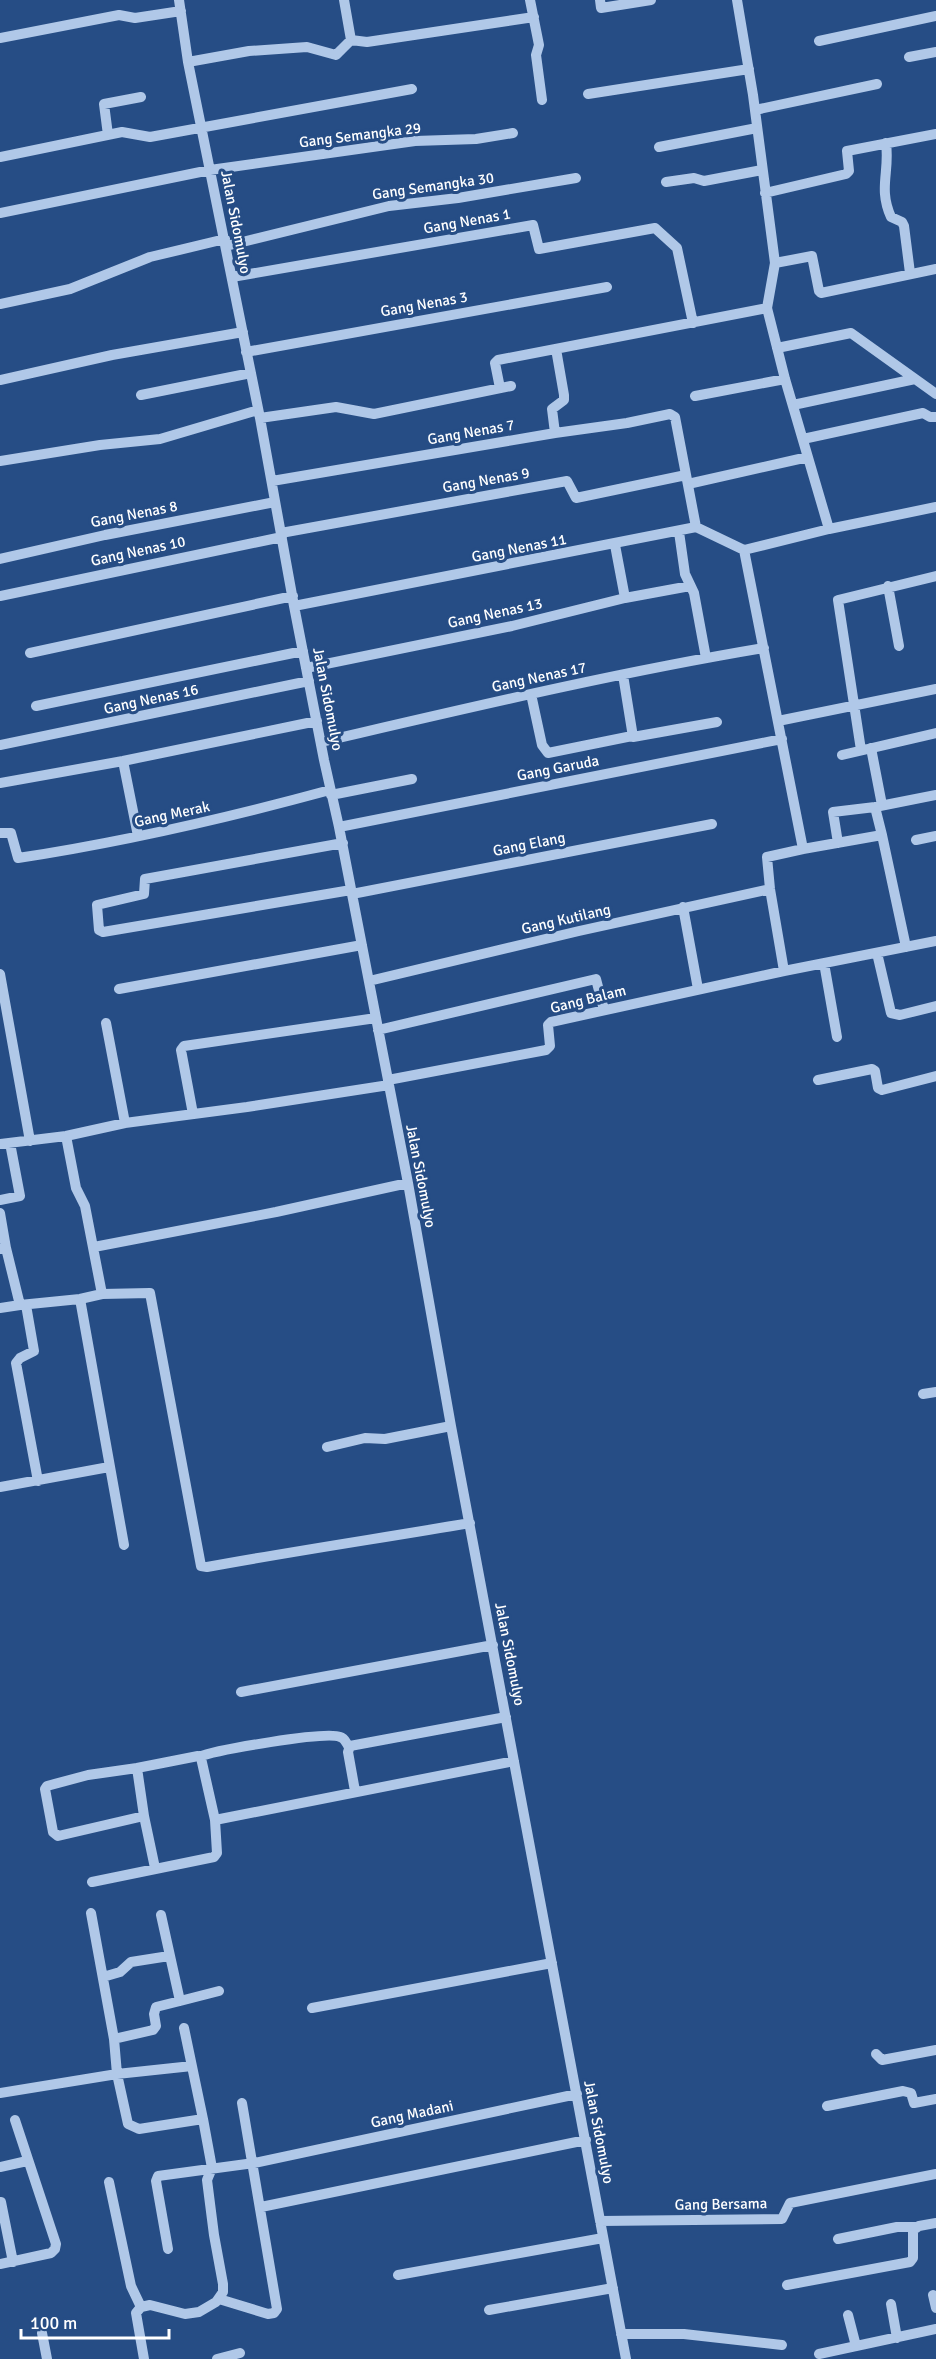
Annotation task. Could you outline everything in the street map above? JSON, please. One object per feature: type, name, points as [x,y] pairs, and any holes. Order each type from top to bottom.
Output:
[{"type":"street","points":[[343,48],[344,0]]},
{"type":"street","points":[[530,0],[538,45],[536,55],[542,100]]},
{"type":"street","points":[[600,4],[651,0]]},
{"type":"street","points":[[737,0],[755,110],[775,264],[767,308],[785,379],[829,529]]},
{"type":"street","points":[[0,38],[119,15],[135,18],[180,6]]},
{"type":"street","name":"Jalan Sidomulyo","points":[[180,6],[188,62],[243,332],[293,601],[408,1183],[451,1426],[626,2359]]},
{"type":"street","points":[[819,40],[936,16]]},
{"type":"street","points":[[188,62],[249,51],[295,47],[343,48],[367,42],[534,18]]},
{"type":"street","points":[[909,57],[936,52]]},
{"type":"street","points":[[588,94],[749,69]]},
{"type":"street","points":[[755,110],[877,84]]},
{"type":"street","points":[[0,157],[122,132],[150,137],[412,89]]},
{"type":"street","points":[[108,135],[105,104],[141,97]]},
{"type":"street","points":[[659,147],[757,128]]},
{"type":"street","name":"Gang Semangka 29","points":[[0,213],[210,170],[415,141],[476,139],[513,133]]},
{"type":"street","points":[[765,192],[845,175],[849,171],[846,152],[936,134]]},
{"type":"street","points":[[886,144],[888,160],[883,181],[885,196],[891,217],[902,222],[904,226],[910,273]]},
{"type":"street","points":[[666,182],[694,178],[704,181],[762,170]]},
{"type":"street","name":"Gang Semangka 30","points":[[0,304],[70,289],[150,257],[389,206],[458,198],[576,178]]},
{"type":"street","name":"Gang Nenas 1","points":[[232,277],[532,225],[539,249],[655,228],[677,247],[693,323]]},
{"type":"street","points":[[775,264],[812,257],[820,292],[936,269]]},
{"type":"street","name":"Gang Nenas 3","points":[[246,352],[607,287]]},
{"type":"street","points":[[0,461],[160,438],[259,414],[336,407],[374,414],[505,387],[495,363],[498,360],[767,308]]},
{"type":"street","points":[[0,380],[112,355],[243,332]]},
{"type":"street","points":[[777,348],[849,333],[936,394]]},
{"type":"street","points":[[555,433],[552,409],[564,400],[556,349]]},
{"type":"street","points":[[141,395],[251,373]]},
{"type":"street","points":[[695,396],[785,379]]},
{"type":"street","points":[[793,405],[915,379]]},
{"type":"street","points":[[803,439],[923,413],[936,417]]},
{"type":"street","name":"Gang Nenas 7","points":[[272,481],[670,414],[675,417],[687,480]]},
{"type":"street","points":[[808,457],[687,480],[696,527],[744,550],[829,529],[936,507]]},
{"type":"street","name":"Gang Nenas 9","points":[[281,535],[567,481],[576,498],[687,480]]},
{"type":"street","name":"Gang Nenas 8","points":[[0,559],[105,535],[275,502]]},
{"type":"street","name":"Gang Nenas 11","points":[[30,653],[293,601],[615,545],[696,527]]},
{"type":"street","points":[[679,532],[685,574],[694,593],[705,658]]},
{"type":"street","name":"Gang Nenas 10","points":[[0,596],[281,535]]},
{"type":"street","points":[[615,545],[625,598]]},
{"type":"street","points":[[744,550],[803,849]]},
{"type":"street","points":[[906,947],[866,749],[853,705],[838,600],[936,576]]},
{"type":"street","name":"Gang Nenas 13","points":[[306,668],[512,626],[625,598],[690,586]]},
{"type":"street","points":[[888,586],[899,646]]},
{"type":"street","name":"Gang Nenas 17","points":[[321,742],[531,694],[764,648]]},
{"type":"street","points":[[36,706],[303,651]]},
{"type":"street","points":[[623,675],[632,736]]},
{"type":"street","name":"Gang Nenas 16","points":[[0,745],[309,681]]},
{"type":"street","points":[[778,721],[936,689]]},
{"type":"street","points":[[531,694],[542,745],[548,753],[717,722]]},
{"type":"street","points":[[0,783],[123,761],[317,721]]},
{"type":"street","points":[[842,755],[936,733]]},
{"type":"street","name":"Gang Garuda","points":[[339,827],[782,739]]},
{"type":"street","points":[[123,761],[138,836]]},
{"type":"street","name":"Gang Merak","points":[[0,833],[10,833],[18,858],[138,836],[331,793],[412,779]]},
{"type":"street","points":[[838,843],[833,812],[936,795]]},
{"type":"street","name":"Gang Elang","points":[[342,843],[145,879],[144,894],[97,905],[101,932],[352,892],[712,824]]},
{"type":"street","points":[[784,971],[770,889],[767,856],[882,835]]},
{"type":"street","points":[[916,840],[936,836]]},
{"type":"street","name":"Gang Kutilang","points":[[369,981],[683,907],[770,889]]},
{"type":"street","points":[[683,907],[698,989]]},
{"type":"street","name":"Gang Balam","points":[[388,1082],[546,1050],[550,1046],[548,1023],[698,989],[936,941]]},
{"type":"street","points":[[119,989],[362,945]]},
{"type":"street","points":[[877,953],[891,1013],[900,1016],[936,1006]]},
{"type":"street","points":[[824,963],[837,1037]]},
{"type":"street","points":[[0,974],[30,1141]]},
{"type":"street","points":[[193,1114],[181,1050],[184,1046],[377,1024],[596,979],[604,1010]]},
{"type":"street","points":[[106,1023],[125,1123]]},
{"type":"street","points":[[818,1080],[872,1069],[875,1071],[878,1088],[882,1090],[936,1076]]},
{"type":"street","points":[[0,1200],[20,1196],[5,1144],[66,1136],[125,1123],[388,1082]]},
{"type":"street","points":[[66,1136],[76,1188],[84,1202],[102,1294]]},
{"type":"street","points":[[94,1247],[276,1212],[408,1183]]},
{"type":"street","points":[[0,1213],[3,1248],[23,1305],[34,1351],[20,1358],[16,1363],[38,1481]]},
{"type":"street","points":[[0,1308],[80,1299],[102,1294],[147,1292],[151,1294],[199,1563],[202,1567],[329,1548],[470,1523]]},
{"type":"street","points":[[80,1299],[124,1545]]},
{"type":"street","points":[[923,1394],[936,1392]]},
{"type":"street","points":[[327,1447],[365,1438],[387,1438],[451,1426]]},
{"type":"street","points":[[0,1487],[109,1467]]},
{"type":"street","points":[[241,1692],[493,1645]]},
{"type":"street","points":[[349,1747],[506,1718]]},
{"type":"street","points":[[144,1816],[58,1836],[52,1829],[45,1789],[48,1785],[88,1775],[240,1748],[321,1736],[339,1736],[349,1747],[355,1791]]},
{"type":"street","points":[[92,1882],[214,1857],[218,1849],[215,1820],[199,1757]]},
{"type":"street","points":[[215,1820],[514,1761]]},
{"type":"street","points":[[137,1768],[155,1868]]},
{"type":"street","points":[[91,1912],[126,2121],[130,2126],[139,2128],[203,2119]]},
{"type":"street","points":[[161,1916],[180,2001]]},
{"type":"street","points":[[103,1977],[120,1972],[131,1962],[169,1956]]},
{"type":"street","points":[[312,2008],[552,1963]]},
{"type":"street","points":[[114,2039],[153,2030],[156,2026],[154,2014],[156,2007],[219,1991]]},
{"type":"street","points":[[144,2359],[135,2321],[136,2313],[141,2307],[150,2305],[185,2314],[199,2312],[219,2299],[223,2284],[207,2180],[213,2168],[184,2028]]},
{"type":"street","points":[[876,2054],[882,2060],[936,2050]]},
{"type":"street","points":[[0,2093],[117,2074],[192,2066]]},
{"type":"street","points":[[827,2106],[903,2091],[911,2093],[915,2103],[936,2099]]},
{"type":"street","name":"Gang Madani","points":[[168,2249],[156,2177],[254,2163],[577,2094]]},
{"type":"street","points":[[219,2299],[268,2314],[276,2310],[243,2103]]},
{"type":"street","points":[[0,2264],[51,2253],[56,2249],[15,2120]]},
{"type":"street","points":[[261,2207],[586,2140]]},
{"type":"street","points":[[0,2167],[27,2161]]},
{"type":"street","name":"Gang Bersama","points":[[600,2221],[782,2218],[790,2203],[936,2174]]},
{"type":"street","points":[[110,2182],[131,2286],[141,2307]]},
{"type":"street","points":[[1,2202],[13,2262]]},
{"type":"street","points":[[838,2239],[897,2227],[916,2227],[936,2223]]},
{"type":"street","points":[[787,2285],[910,2262],[913,2258],[913,2232],[916,2227]]},
{"type":"street","points":[[398,2274],[603,2238]]},
{"type":"street","points":[[489,2310],[613,2288]]},
{"type":"street","points":[[933,2295],[936,2308]]},
{"type":"street","points":[[891,2304],[897,2337]]},
{"type":"street","points":[[848,2315],[856,2346]]},
{"type":"street","points":[[819,2354],[936,2329]]},
{"type":"street","points":[[42,2333],[46,2359]]},
{"type":"street","points":[[621,2334],[684,2334],[782,2345]]},
{"type":"street","points":[[218,2359],[240,2353]]}]
